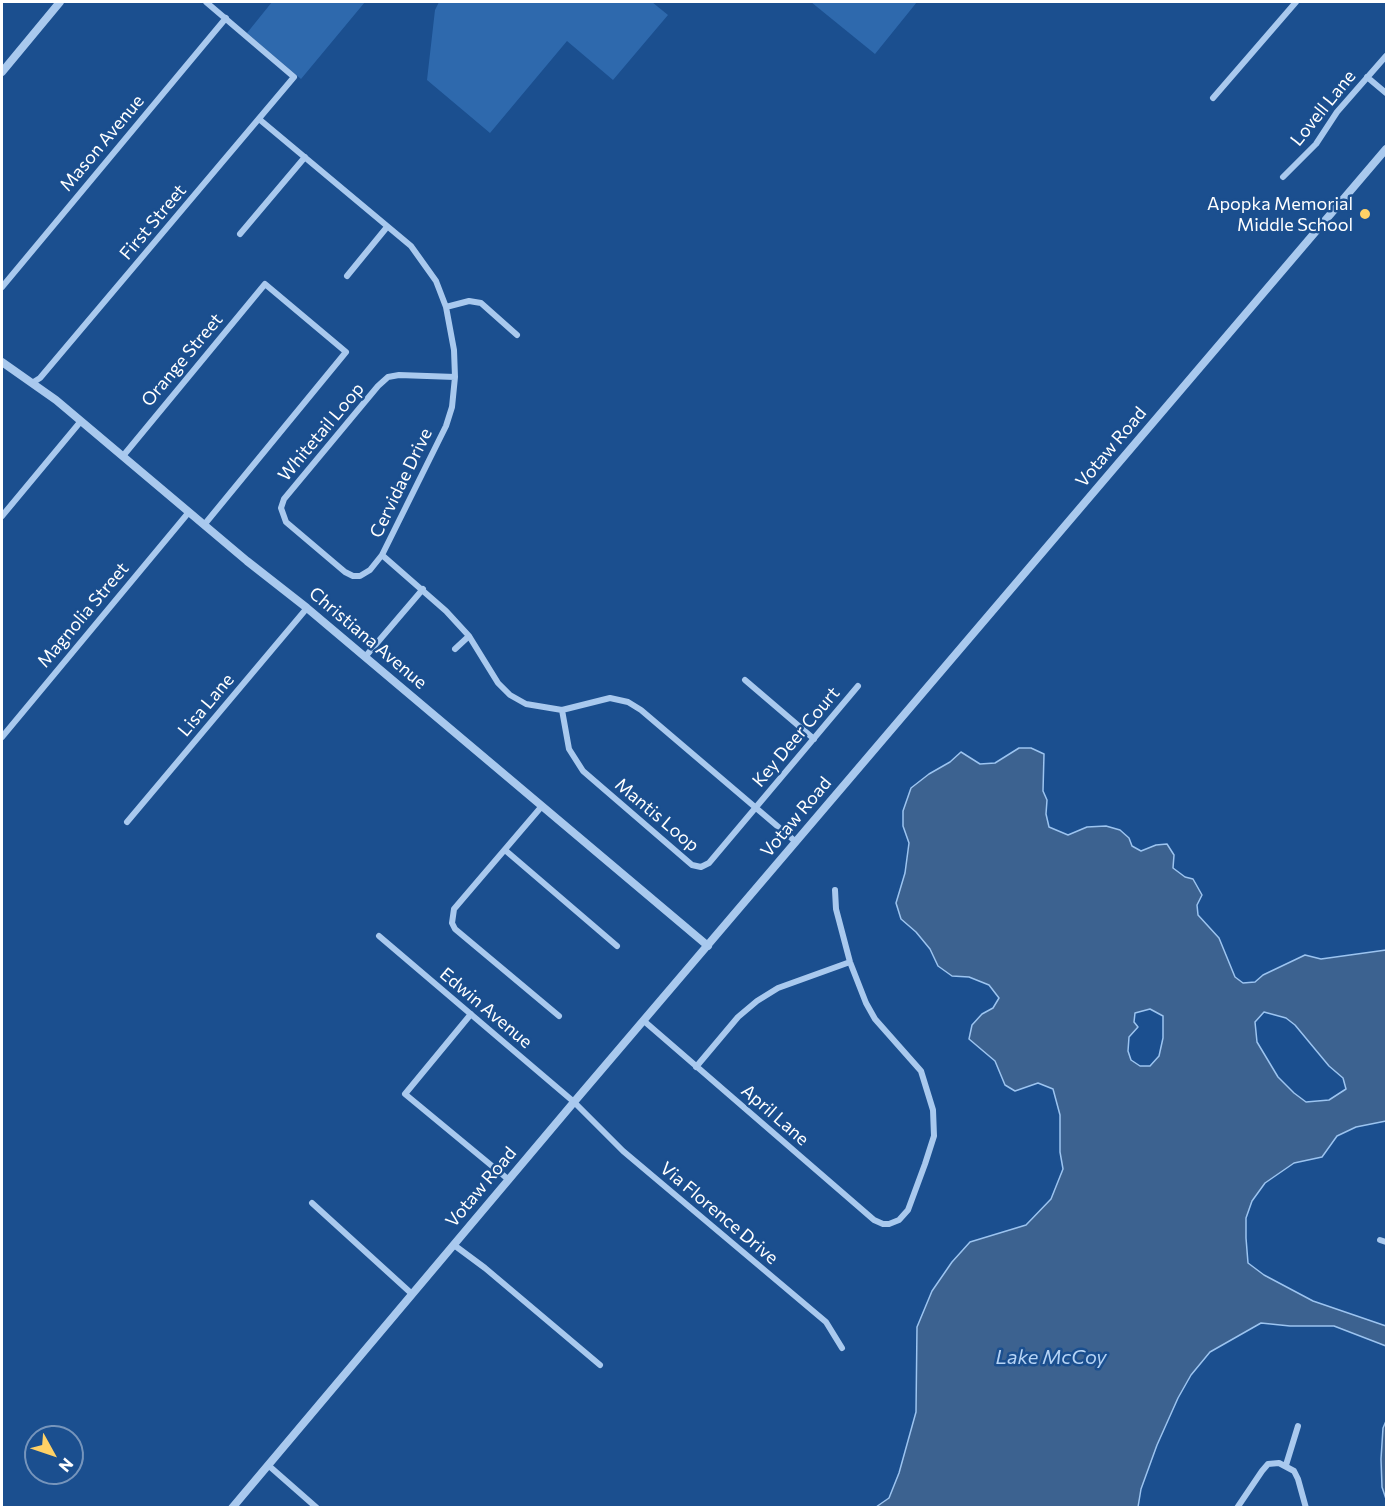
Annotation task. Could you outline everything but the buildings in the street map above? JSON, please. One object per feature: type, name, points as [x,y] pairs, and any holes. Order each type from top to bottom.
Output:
[{"type":"street","points":[[2,72],[60,2]]},
{"type":"street","points":[[206,2],[226,18]]},
{"type":"street","points":[[1214,98],[1296,2]]},
{"type":"street","name":"First Street","points":[[32,383],[40,378],[294,77],[226,18]]},
{"type":"street","name":"Mason Avenue","points":[[2,287],[226,18]]},
{"type":"street","name":"Lovell Lane","points":[[1283,177],[1316,144],[1337,112],[1386,56]]},
{"type":"street","points":[[1367,77],[1386,93]]},
{"type":"street","name":"Cervidae Drive","points":[[259,119],[411,246],[436,281],[446,307],[454,350],[455,377],[452,407],[446,426],[382,555],[437,601],[469,636],[498,683],[510,695],[526,704],[562,710],[610,698],[628,702],[796,842]]},
{"type":"street","name":"Votaw Road","points":[[232,1508],[574,1102],[1386,149]]},
{"type":"street","points":[[240,234],[305,157]]},
{"type":"street","points":[[347,276],[387,227]]},
{"type":"street","name":"Orange Street","points":[[123,456],[265,284],[346,352],[204,525]]},
{"type":"street","points":[[446,307],[469,301],[481,303],[517,335]]},
{"type":"street","name":"Christiana Avenue","points":[[2,362],[81,421],[708,946]]},
{"type":"street","name":"Whitetail Loop","points":[[382,555],[370,570],[360,576],[352,576],[286,522],[281,508],[284,500],[378,386],[388,377],[399,375],[455,377]]},
{"type":"street","points":[[2,516],[81,421]]},
{"type":"street","name":"Magnolia Street","points":[[2,737],[189,512]]},
{"type":"street","points":[[365,657],[423,590]]},
{"type":"street","name":"Lisa Lane","points":[[127,822],[307,608]]},
{"type":"street","points":[[454,649],[469,636]]},
{"type":"street","points":[[745,680],[814,739]]},
{"type":"street","name":"Key Deer Court","points":[[756,807],[858,686]]},
{"type":"street","name":"Mantis Loop","points":[[562,710],[569,749],[583,771],[692,865],[700,867],[709,863],[756,807]]},
{"type":"street","points":[[542,806],[454,909],[452,922],[455,929],[559,1016]]},
{"type":"street","points":[[505,850],[617,946]]},
{"type":"street","points":[[696,1067],[738,1017],[757,1001],[778,988],[850,962],[836,909],[835,890]]},
{"type":"street","name":"Edwin Avenue","points":[[379,936],[574,1102]]},
{"type":"street","name":"April Lane","points":[[644,1021],[874,1220],[890,1224],[899,1220],[908,1210],[922,1173],[934,1136],[933,1110],[921,1071],[875,1019],[866,1003],[850,962]]},
{"type":"street","points":[[471,1014],[405,1094],[509,1180]]},
{"type":"street","name":"Via Florence Drive","points":[[574,1102],[623,1151],[826,1322],[842,1348]]},
{"type":"street","points":[[312,1203],[412,1294]]},
{"type":"street","points":[[454,1245],[600,1365]]},
{"type":"street","points":[[1286,1465],[1298,1426]]},
{"type":"street","points":[[1237,1508],[1243,1496],[1269,1464],[1279,1463],[1286,1465],[1294,1472],[1306,1508]]},
{"type":"street","points":[[268,1465],[313,1506]]},
{"type":"shaded area","points":[[272,2],[365,2],[301,79],[247,33]]},
{"type":"shaded area","points":[[439,2],[652,2],[668,15],[613,80],[567,41],[490,133],[427,80],[435,10]]},
{"type":"shaded area","points":[[811,2],[917,2],[875,54]]},
{"type":"water","name":"Lake McCoy","points":[[1019,748],[1031,748],[1044,754],[1043,791],[1047,800],[1046,814],[1049,827],[1068,835],[1087,827],[1106,826],[1120,830],[1129,838],[1132,846],[1141,851],[1156,845],[1167,844],[1174,855],[1173,868],[1185,877],[1193,879],[1202,895],[1197,905],[1198,915],[1219,938],[1235,977],[1243,983],[1255,982],[1263,975],[1305,955],[1321,959],[1386,950],[1386,1121],[1356,1127],[1337,1136],[1322,1157],[1294,1163],[1265,1183],[1252,1201],[1246,1218],[1246,1238],[1248,1263],[1264,1275],[1313,1301],[1386,1326],[1386,1346],[1334,1326],[1290,1326],[1261,1323],[1210,1352],[1191,1375],[1178,1398],[1157,1445],[1141,1489],[1138,1507],[876,1507],[889,1498],[899,1473],[916,1412],[917,1327],[932,1291],[952,1262],[970,1242],[1026,1225],[1051,1199],[1063,1169],[1060,1152],[1060,1115],[1053,1089],[1038,1083],[1015,1091],[1005,1085],[995,1061],[969,1039],[972,1025],[982,1014],[993,1008],[999,998],[989,985],[969,977],[952,976],[938,966],[930,949],[901,919],[896,903],[905,873],[909,843],[903,826],[903,811],[911,788],[961,752],[980,764],[995,763]],"holes":[[[1150,1009],[1163,1016],[1163,1038],[1159,1056],[1150,1066],[1140,1066],[1131,1060],[1128,1051],[1129,1037],[1138,1027],[1134,1022],[1135,1013]],[[1264,1012],[1286,1018],[1295,1025],[1329,1066],[1343,1078],[1346,1089],[1329,1100],[1306,1102],[1294,1093],[1278,1077],[1257,1042],[1255,1022]]]},
{"type":"water","points":[[1386,1421],[1386,1499],[1382,1487],[1381,1459],[1383,1428]]},
{"type":"place","name":"Apopka Memorial Middle School","points":[[1365,214]]}]
